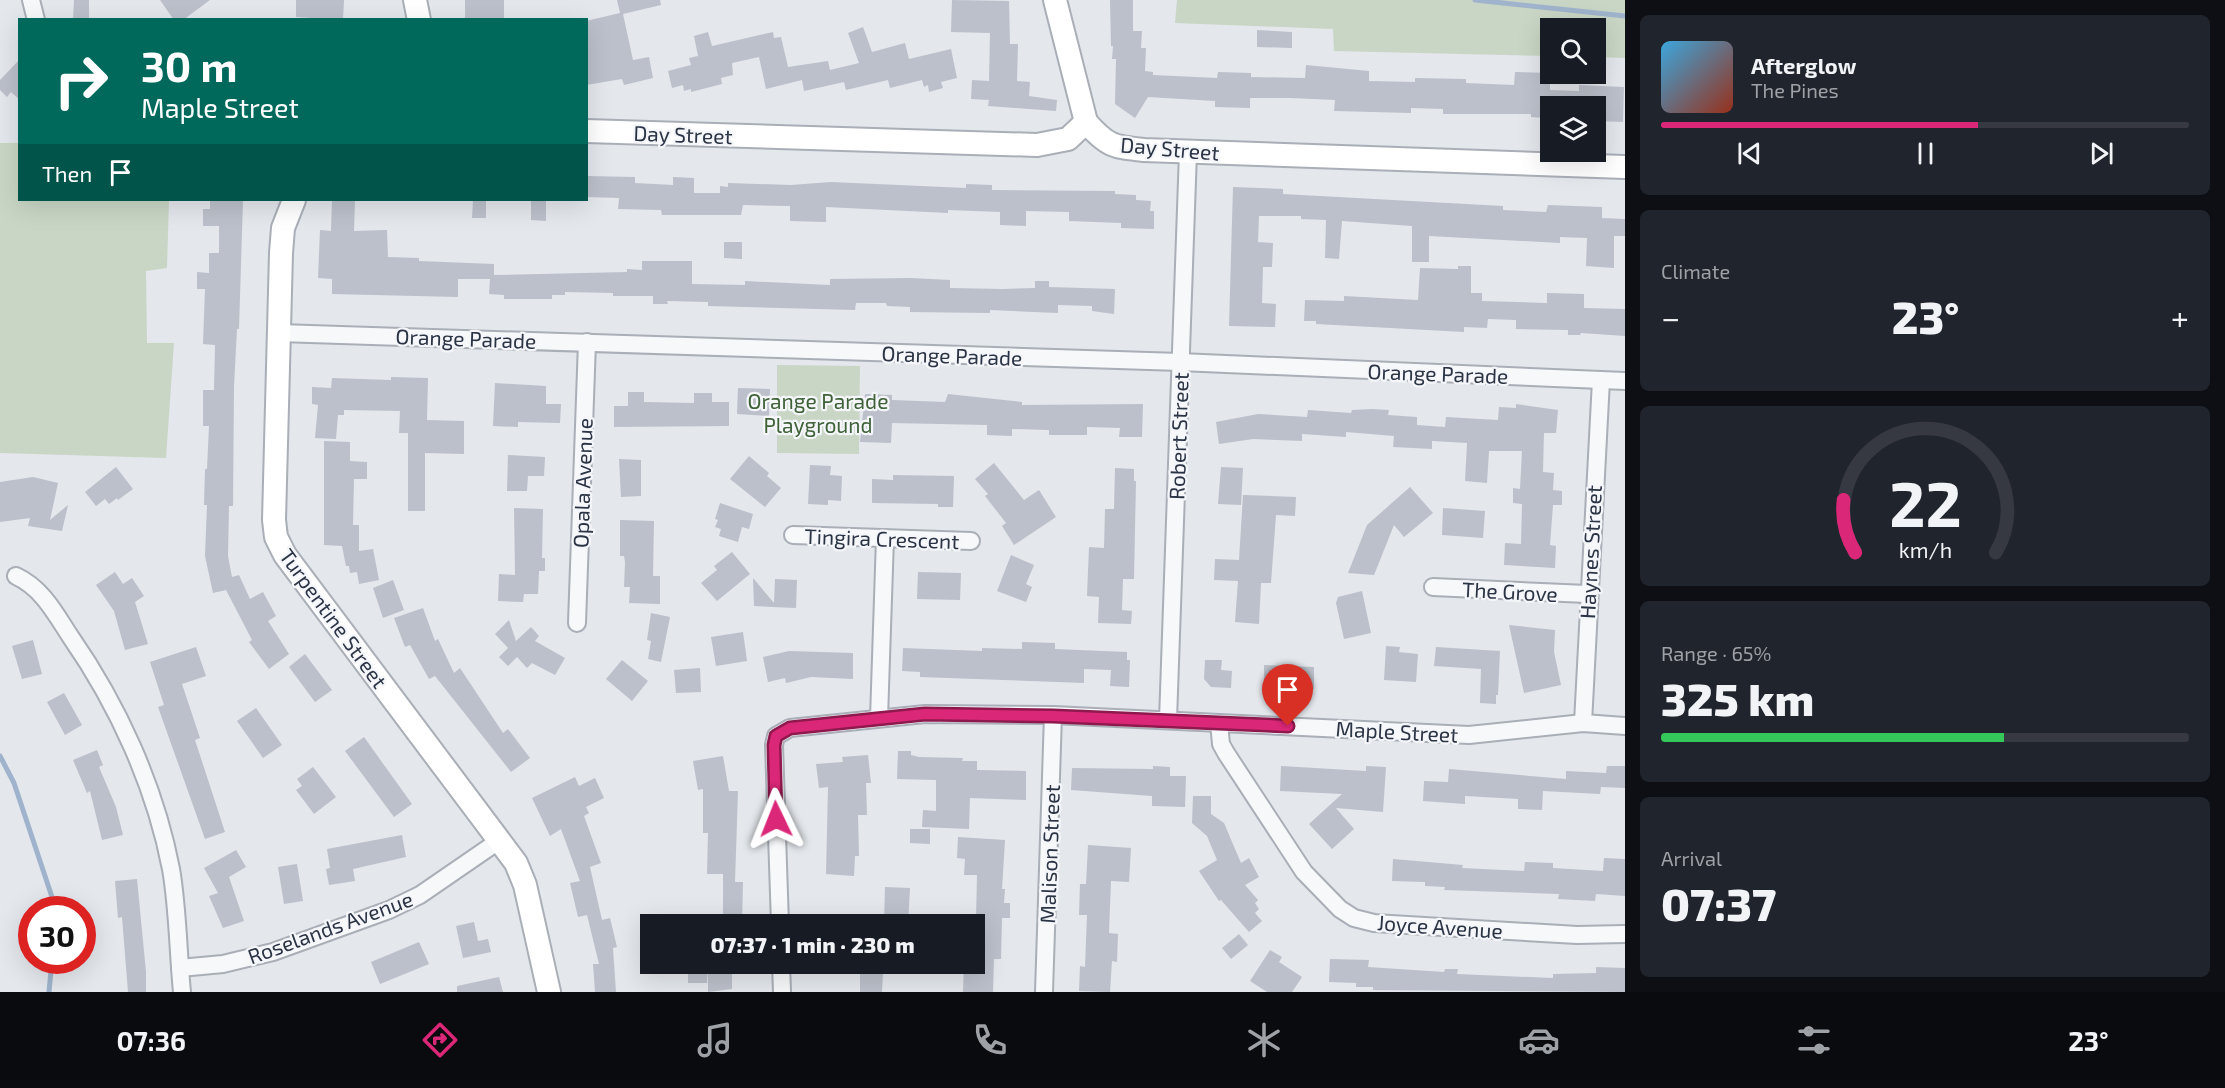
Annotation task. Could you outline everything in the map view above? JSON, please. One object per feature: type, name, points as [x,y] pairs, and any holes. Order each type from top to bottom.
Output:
[{"type":"street","points":[[31,0],[36,18]]},
{"type":"street","points":[[415,0],[419,18]]},
{"type":"street","points":[[1055,0],[1086,122]]},
{"type":"street","name":"Day Street","points":[[588,131],[1037,145],[1068,139],[1086,122],[1102,140],[1120,148],[1625,167]]},
{"type":"street","name":"Robert Street","points":[[1168,720],[1188,152]]},
{"type":"street","name":"Turpentine Street","points":[[294,201],[283,228],[274,520],[276,537],[294,568],[516,863],[525,885],[549,992]]},
{"type":"street","name":"Orange Parade","points":[[279,333],[1180,362],[1625,381]]},
{"type":"street","name":"Opala Avenue","points":[[577,623],[587,342]]},
{"type":"street","name":"Haynes Street","points":[[1583,723],[1587,594],[1601,380]]},
{"type":"street","name":"Tingira Crescent","points":[[793,535],[971,541]]},
{"type":"street","points":[[879,718],[885,538]]},
{"type":"street","points":[[16,576],[39,590],[76,644],[110,700],[130,743],[159,821],[171,871],[182,992]]},
{"type":"street","name":"The Grove","points":[[1433,587],[1587,594]]},
{"type":"street","name":"Maple Street","points":[[780,914],[774,756],[776,736],[790,728],[925,714],[1168,720],[1469,735],[1583,723],[1625,726]]},
{"type":"street","name":"Malison Street","points":[[1044,992],[1053,716]]},
{"type":"street","name":"Joyce Avenue","points":[[1219,723],[1221,744],[1286,848],[1332,902],[1354,918],[1374,923],[1577,935],[1625,934]]},
{"type":"street","name":"Roselands Avenue","points":[[180,968],[224,964],[273,952],[389,910],[420,895],[500,840]]},
{"type":"street","points":[[781,974],[782,992]]},
{"type":"green space","points":[[1177,0],[1625,0],[1625,58],[1606,57],[1606,18],[1540,18],[1540,56],[1334,51],[1333,29],[1175,23]]},
{"type":"green space","points":[[0,143],[18,143],[18,201],[169,201],[167,268],[146,271],[147,343],[174,343],[166,458],[0,453]]},
{"type":"green space","name":"Orange Parade Playground","points":[[777,365],[860,366],[859,454],[777,453]]},
{"type":"building","points":[[74,0],[89,0],[89,18],[73,18]]},
{"type":"building","points":[[160,0],[210,0],[186,18],[173,18]]},
{"type":"building","points":[[296,0],[344,0],[343,18],[296,17]]},
{"type":"building","points":[[465,0],[504,0],[504,18],[465,18]]},
{"type":"building","points":[[617,0],[660,0],[661,5],[623,14],[633,60],[649,57],[653,78],[624,85],[622,79],[588,85],[588,21],[620,13]]},
{"type":"building","points":[[952,0],[1009,1],[1010,44],[1018,44],[1017,81],[1030,82],[1029,96],[1057,100],[1056,111],[988,106],[989,100],[971,99],[972,80],[989,81],[990,33],[951,32]]},
{"type":"building","points":[[1110,0],[1133,0],[1133,31],[1142,31],[1141,48],[1146,48],[1145,71],[1153,72],[1153,75],[1217,78],[1218,72],[1251,73],[1251,77],[1305,78],[1306,65],[1369,71],[1369,81],[1415,82],[1415,78],[1466,79],[1466,83],[1514,85],[1515,72],[1540,73],[1540,84],[1550,84],[1550,90],[1579,91],[1579,85],[1624,87],[1623,122],[1606,121],[1606,96],[1540,96],[1540,118],[1531,117],[1531,114],[1443,114],[1443,109],[1411,108],[1411,113],[1334,111],[1335,100],[1250,98],[1250,108],[1215,107],[1215,101],[1148,97],[1135,118],[1115,104],[1116,59],[1112,59],[1113,46],[1111,46]]},
{"type":"building","points":[[863,27],[872,52],[905,43],[909,59],[951,49],[957,78],[941,82],[943,88],[929,92],[928,85],[924,87],[922,80],[890,88],[888,80],[846,90],[844,82],[804,91],[802,80],[766,89],[759,57],[732,63],[733,75],[721,78],[722,84],[691,92],[691,89],[684,91],[683,85],[672,88],[668,71],[691,65],[689,58],[698,56],[694,36],[708,32],[712,46],[773,32],[774,38],[781,37],[788,67],[828,61],[830,70],[859,63],[848,33]]},
{"type":"building","points":[[1257,30],[1292,32],[1292,48],[1257,47]]},
{"type":"building","points":[[18,61],[18,98],[11,92],[7,97],[0,90],[0,80]]},
{"type":"building","points":[[588,176],[635,177],[635,183],[673,185],[673,177],[694,178],[694,193],[720,193],[720,186],[728,187],[728,183],[791,185],[831,182],[966,188],[966,184],[992,185],[992,190],[1115,191],[1115,194],[1136,195],[1136,200],[1151,201],[1150,211],[1154,211],[1154,229],[1121,228],[1121,223],[1069,221],[1069,212],[1026,211],[1026,226],[1000,225],[1000,212],[948,210],[948,213],[826,207],[826,222],[790,221],[790,206],[743,205],[741,215],[662,215],[661,210],[618,209],[619,198],[588,197]]},
{"type":"building","points":[[1233,187],[1283,189],[1283,194],[1503,206],[1503,210],[1546,212],[1548,205],[1602,207],[1602,218],[1625,219],[1625,236],[1614,236],[1614,268],[1586,266],[1587,238],[1560,237],[1560,243],[1429,236],[1429,262],[1412,262],[1412,226],[1342,221],[1339,259],[1325,258],[1326,220],[1301,219],[1301,216],[1259,216],[1258,242],[1273,243],[1272,267],[1263,267],[1262,303],[1276,304],[1275,327],[1229,326]]},
{"type":"building","points":[[210,201],[243,201],[239,329],[237,329],[234,386],[233,506],[229,506],[228,556],[232,577],[239,575],[250,599],[263,592],[276,616],[268,621],[289,654],[269,669],[249,642],[252,640],[226,590],[213,593],[205,556],[207,505],[204,505],[205,469],[207,469],[209,426],[203,426],[203,390],[214,390],[215,345],[203,344],[205,289],[197,289],[197,272],[209,273],[209,253],[219,253],[219,226],[203,226],[203,209],[210,209]]},
{"type":"building","points":[[332,201],[355,201],[354,231],[387,230],[388,257],[419,258],[419,261],[494,264],[494,275],[627,272],[627,269],[642,270],[642,261],[692,261],[692,284],[745,285],[745,281],[830,285],[830,279],[911,278],[950,280],[950,288],[1003,289],[1035,288],[1035,281],[1049,281],[1049,287],[1115,289],[1114,314],[1092,311],[1092,306],[1058,305],[1058,313],[990,310],[990,313],[910,312],[910,307],[887,306],[886,303],[856,303],[855,310],[708,306],[708,302],[667,301],[668,304],[653,304],[653,296],[613,296],[613,293],[565,292],[565,295],[552,295],[552,299],[504,299],[504,295],[489,294],[490,279],[458,279],[458,297],[332,294],[332,279],[318,278],[320,230],[331,231]]},
{"type":"building","points":[[473,201],[486,201],[486,218],[472,218]]},
{"type":"building","points":[[531,201],[546,201],[546,221],[531,220]]},
{"type":"building","points":[[724,242],[742,242],[742,259],[724,258]]},
{"type":"building","points":[[1458,266],[1471,266],[1471,293],[1482,293],[1482,301],[1547,303],[1547,293],[1584,294],[1584,308],[1625,309],[1625,336],[1581,333],[1580,335],[1568,335],[1568,330],[1516,329],[1516,320],[1488,319],[1487,328],[1464,327],[1464,332],[1316,324],[1316,321],[1304,321],[1305,300],[1344,301],[1344,296],[1418,300],[1420,268],[1458,269]]},
{"type":"building","points":[[391,377],[428,378],[427,420],[464,421],[464,454],[425,453],[425,511],[408,511],[408,433],[399,433],[400,411],[344,410],[344,415],[338,415],[336,439],[315,438],[318,405],[312,404],[312,387],[331,388],[332,378],[391,380]]},
{"type":"building","points":[[495,383],[546,386],[546,404],[561,404],[560,423],[518,422],[518,427],[493,426]]},
{"type":"building","points":[[738,388],[770,389],[769,416],[737,414]]},
{"type":"building","points":[[628,392],[644,392],[644,402],[694,403],[694,393],[712,393],[712,402],[729,402],[729,426],[614,427],[614,406],[628,406]]},
{"type":"building","points":[[865,394],[892,395],[892,400],[945,402],[948,394],[1022,402],[1022,405],[1143,404],[1142,437],[1119,437],[1120,428],[1087,427],[1087,435],[1049,435],[1049,430],[1012,429],[1012,436],[987,435],[987,425],[892,423],[891,443],[860,442]]},
{"type":"building","points":[[1516,404],[1558,410],[1556,433],[1544,433],[1543,472],[1554,473],[1553,490],[1562,491],[1562,505],[1553,505],[1550,545],[1556,546],[1555,568],[1504,565],[1505,543],[1521,544],[1522,504],[1513,503],[1513,488],[1520,489],[1522,451],[1489,451],[1487,483],[1465,481],[1467,443],[1432,441],[1432,449],[1393,447],[1394,436],[1346,432],[1346,437],[1302,434],[1302,441],[1253,439],[1219,444],[1216,422],[1258,414],[1307,417],[1308,410],[1351,413],[1352,410],[1373,409],[1389,410],[1388,415],[1417,417],[1417,425],[1445,427],[1446,417],[1498,420],[1499,407],[1516,408]]},
{"type":"building","points":[[324,441],[350,442],[350,461],[367,462],[367,479],[354,479],[353,525],[359,525],[359,551],[373,549],[379,580],[359,584],[357,572],[350,573],[349,566],[346,566],[342,546],[324,545]]},
{"type":"building","points":[[508,455],[545,457],[544,476],[528,476],[527,491],[507,491]]},
{"type":"building","points":[[749,456],[769,473],[767,476],[781,488],[765,507],[730,479]]},
{"type":"building","points":[[619,459],[641,460],[641,496],[621,497]]},
{"type":"building","points":[[994,463],[1024,500],[1039,490],[1056,517],[1014,545],[1002,526],[1006,523],[985,496],[988,494],[975,479]]},
{"type":"building","points":[[810,465],[831,466],[830,475],[842,476],[841,501],[828,500],[828,505],[808,504]]},
{"type":"building","points":[[116,467],[133,489],[118,500],[117,498],[109,504],[105,499],[96,506],[85,492]]},
{"type":"building","points":[[1221,467],[1243,468],[1241,505],[1218,504]]},
{"type":"building","points":[[1115,468],[1134,469],[1134,481],[1136,481],[1134,579],[1123,579],[1122,610],[1132,611],[1131,624],[1098,623],[1099,597],[1087,596],[1089,547],[1104,548],[1105,509],[1114,509]]},
{"type":"building","points":[[893,475],[954,476],[953,507],[938,507],[938,504],[872,503],[872,479],[893,480]]},
{"type":"building","points":[[33,477],[58,483],[50,520],[68,505],[62,531],[28,526],[30,518],[0,522],[0,482]]},
{"type":"building","points":[[1410,487],[1433,513],[1404,537],[1394,525],[1374,575],[1348,573],[1367,525]]},
{"type":"building","points":[[1243,495],[1296,497],[1295,516],[1276,515],[1271,583],[1261,583],[1259,624],[1235,622],[1238,581],[1214,580],[1215,559],[1239,560]]},
{"type":"building","points":[[720,503],[753,514],[749,529],[742,527],[738,542],[719,536],[721,529],[715,527],[718,520],[715,519]]},
{"type":"building","points":[[514,508],[543,509],[542,558],[545,558],[545,571],[539,571],[538,594],[524,594],[523,602],[498,601],[499,574],[515,575]]},
{"type":"building","points":[[1443,508],[1485,511],[1483,538],[1442,535]]},
{"type":"building","points":[[620,520],[654,521],[653,576],[660,576],[660,604],[629,603],[630,587],[624,587],[625,562],[624,556],[620,556]]},
{"type":"building","points":[[732,552],[750,574],[717,601],[701,583],[717,570],[714,566]]},
{"type":"building","points":[[1011,555],[1034,565],[1026,584],[1032,587],[1026,602],[997,591]]},
{"type":"building","points":[[115,572],[123,584],[132,578],[144,596],[135,602],[148,644],[125,650],[114,611],[96,585]]},
{"type":"building","points":[[918,572],[961,573],[960,600],[917,599]]},
{"type":"building","points":[[753,578],[774,603],[775,579],[797,580],[796,608],[754,606]]},
{"type":"building","points":[[393,580],[404,610],[383,618],[373,588]]},
{"type":"building","points":[[1362,591],[1371,633],[1344,639],[1336,603],[1338,597]]},
{"type":"building","points":[[423,608],[435,641],[438,639],[454,673],[460,668],[503,733],[508,729],[530,758],[511,772],[435,676],[429,679],[410,645],[405,647],[394,618]]},
{"type":"building","points":[[651,613],[670,617],[661,662],[648,659],[651,641],[647,640]]},
{"type":"building","points":[[509,620],[516,641],[531,627],[539,636],[535,641],[565,658],[555,675],[532,663],[527,668],[517,657],[508,666],[499,657],[508,648],[495,634]]},
{"type":"building","points":[[1509,625],[1555,630],[1554,652],[1561,685],[1524,693]]},
{"type":"building","points":[[743,632],[747,661],[716,666],[711,637]]},
{"type":"building","points":[[33,640],[42,674],[22,679],[12,646]]},
{"type":"building","points":[[1022,642],[1055,643],[1055,649],[1127,652],[1127,660],[1130,660],[1129,687],[1110,686],[1111,670],[1084,669],[1084,683],[920,677],[920,672],[902,671],[903,648],[982,651],[982,648],[1022,649]]},
{"type":"building","points":[[1386,646],[1400,647],[1399,652],[1418,654],[1416,682],[1384,680]]},
{"type":"building","points":[[196,647],[206,676],[182,684],[200,738],[195,740],[225,832],[205,839],[158,707],[164,705],[150,662]]},
{"type":"building","points":[[1436,647],[1500,651],[1496,704],[1480,703],[1481,669],[1434,666]]},
{"type":"building","points":[[789,651],[853,653],[853,679],[811,677],[786,683],[785,678],[768,682],[763,657]]},
{"type":"building","points":[[305,654],[332,690],[315,702],[289,667]]},
{"type":"building","points":[[622,660],[648,681],[632,701],[606,679]]},
{"type":"building","points":[[1205,660],[1222,660],[1221,670],[1232,671],[1231,688],[1211,687],[1204,679]]},
{"type":"building","points":[[1264,665],[1314,667],[1314,689],[1264,687]]},
{"type":"building","points":[[700,668],[701,692],[676,693],[674,670]]},
{"type":"building","points":[[64,693],[82,725],[65,735],[47,702]]},
{"type":"building","points":[[256,708],[282,745],[263,758],[237,721]]},
{"type":"building","points":[[364,737],[412,804],[394,817],[345,751]]},
{"type":"building","points":[[97,750],[103,765],[99,767],[116,807],[123,835],[102,840],[90,791],[87,793],[73,760]]},
{"type":"building","points":[[898,751],[911,751],[911,755],[919,757],[963,758],[962,761],[977,761],[977,770],[1026,771],[1026,800],[970,798],[969,829],[922,827],[923,810],[936,811],[936,780],[897,779]]},
{"type":"building","points":[[868,755],[871,783],[866,783],[867,815],[858,815],[859,856],[855,856],[854,876],[826,874],[828,787],[819,788],[816,764],[843,762],[842,757]]},
{"type":"building","points":[[723,756],[729,791],[738,791],[735,882],[743,882],[742,914],[723,914],[723,874],[707,874],[708,833],[703,833],[703,789],[698,790],[693,761]]},
{"type":"building","points":[[1153,766],[1170,767],[1170,776],[1186,776],[1185,807],[1152,806],[1152,796],[1071,790],[1072,768],[1153,769]]},
{"type":"building","points":[[1281,766],[1366,771],[1366,766],[1386,767],[1383,812],[1336,808],[1354,829],[1332,849],[1309,824],[1342,794],[1280,791]]},
{"type":"building","points":[[1607,766],[1625,766],[1625,788],[1601,787],[1600,794],[1543,791],[1542,810],[1518,809],[1518,799],[1465,796],[1465,804],[1423,801],[1424,781],[1448,782],[1449,769],[1566,779],[1566,771],[1606,773]]},
{"type":"building","points":[[313,767],[336,797],[314,814],[296,790],[302,786],[297,779]]},
{"type":"building","points":[[575,777],[579,786],[595,778],[604,798],[586,807],[589,813],[584,816],[601,863],[590,867],[602,920],[610,918],[617,947],[613,948],[616,992],[595,992],[593,964],[599,964],[587,915],[578,917],[570,883],[580,881],[561,829],[550,836],[532,798]]},
{"type":"building","points":[[1193,796],[1211,796],[1211,814],[1224,823],[1241,863],[1249,858],[1259,877],[1245,885],[1258,900],[1255,903],[1259,909],[1255,913],[1262,921],[1249,932],[1221,900],[1219,901],[1199,871],[1217,860],[1207,836],[1192,823]]},
{"type":"building","points":[[910,829],[930,829],[930,844],[910,843]]},
{"type":"building","points":[[402,835],[406,857],[353,869],[355,881],[329,885],[326,869],[330,868],[327,849]]},
{"type":"building","points":[[958,837],[1005,840],[1002,889],[1005,889],[1004,903],[1010,903],[1010,918],[1002,918],[1001,959],[994,959],[993,992],[963,992],[964,974],[985,974],[985,914],[976,914],[977,875],[964,875],[965,859],[957,858]]},
{"type":"building","points":[[1088,845],[1131,848],[1129,882],[1111,881],[1109,933],[1118,934],[1117,962],[1112,961],[1110,992],[1079,991],[1080,966],[1085,967],[1087,915],[1079,915],[1080,884],[1086,884]]},
{"type":"building","points":[[236,850],[246,867],[229,877],[244,921],[223,928],[209,896],[218,893],[204,868]]},
{"type":"building","points":[[1604,858],[1625,859],[1625,896],[1596,894],[1595,901],[1558,899],[1559,894],[1444,890],[1445,887],[1425,886],[1425,882],[1392,881],[1393,859],[1463,865],[1462,868],[1524,871],[1525,862],[1553,863],[1553,868],[1603,871]]},
{"type":"building","points":[[297,864],[303,901],[284,904],[278,867]]},
{"type":"building","points":[[137,879],[146,992],[128,992],[122,917],[118,918],[115,881]]},
{"type":"building","points":[[885,887],[910,888],[909,914],[884,914]]},
{"type":"building","points":[[474,922],[478,941],[488,939],[491,952],[463,958],[456,926]]},
{"type":"building","points":[[1239,934],[1248,945],[1231,959],[1222,948]]},
{"type":"building","points":[[419,942],[429,964],[380,984],[371,962]]},
{"type":"building","points":[[1270,950],[1282,957],[1279,962],[1302,977],[1292,992],[1267,992],[1250,981]]},
{"type":"building","points":[[1330,959],[1369,960],[1368,967],[1444,972],[1445,969],[1458,969],[1457,974],[1553,978],[1553,974],[1596,973],[1596,967],[1625,968],[1625,992],[1373,990],[1373,987],[1356,987],[1356,983],[1329,982]]},
{"type":"building","points":[[688,974],[707,974],[707,983],[688,983]]},
{"type":"building","points":[[708,974],[732,974],[732,989],[708,992]]},
{"type":"building","points":[[860,974],[883,974],[882,992],[860,992]]},
{"type":"building","points":[[499,977],[503,992],[457,992],[457,986]]},
{"type":"waterway","points":[[1475,0],[1625,16]]},
{"type":"waterway","points":[[0,756],[14,783],[52,896]]},
{"type":"waterway","points":[[49,992],[51,974]]},
{"type":"route","points":[[776,819],[774,745],[776,736],[790,728],[925,714],[1053,716],[1288,726]]}]
